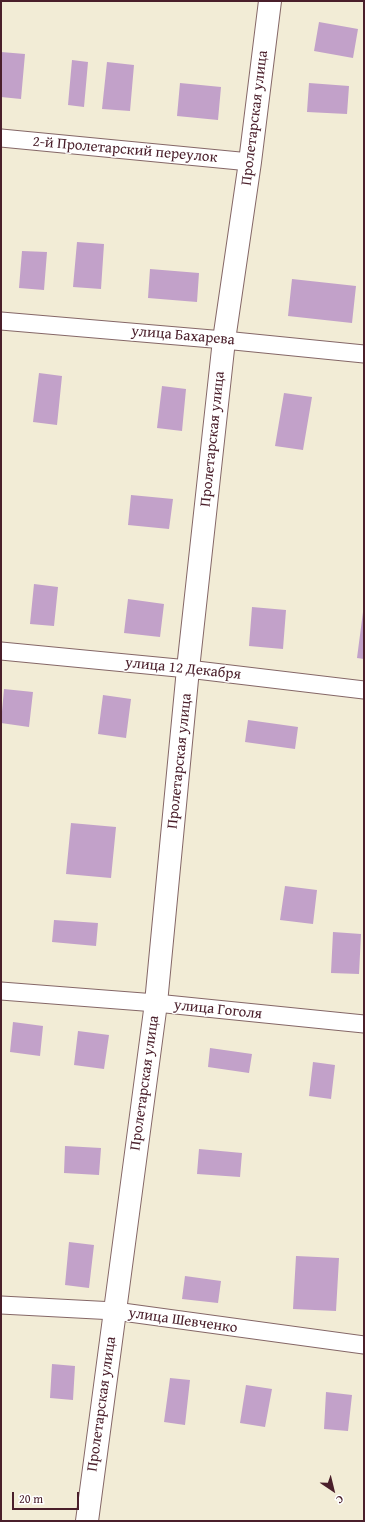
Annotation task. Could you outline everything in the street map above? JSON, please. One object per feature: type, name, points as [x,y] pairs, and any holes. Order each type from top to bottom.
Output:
[{"type":"main road","name":"Пролетарская улица","points":[[87,1521],[156,1003],[188,670],[224,340],[250,162],[270,1]]},
{"type":"street","name":"2-й Пролетарский переулок","points":[[1,138],[250,162]]},
{"type":"street","name":"улица Бахарева","points":[[1,321],[224,340],[364,354]]},
{"type":"street","name":"улица 12 Декабря","points":[[1,651],[364,690]]},
{"type":"street","name":"улица Гоголя","points":[[1,991],[156,1003],[364,1024]]},
{"type":"street","name":"улица Шевченко","points":[[1,1305],[115,1311],[364,1345]]},
{"type":"building","points":[[319,22],[358,29],[353,58],[314,51]]},
{"type":"building","points":[[1,52],[25,54],[21,99],[1,97]]},
{"type":"building","points":[[72,60],[88,62],[84,107],[68,105]]},
{"type":"building","points":[[107,62],[134,65],[130,111],[102,109]]},
{"type":"building","points":[[180,83],[221,87],[218,120],[177,116]]},
{"type":"building","points":[[309,83],[349,86],[347,114],[307,112]]},
{"type":"building","points":[[77,242],[104,244],[101,289],[73,287]]},
{"type":"building","points":[[22,251],[47,252],[44,290],[19,288]]},
{"type":"building","points":[[150,269],[199,273],[197,302],[148,298]]},
{"type":"building","points":[[292,279],[356,286],[352,323],[288,316]]},
{"type":"building","points":[[39,373],[62,376],[57,425],[33,422]]},
{"type":"building","points":[[162,386],[186,389],[182,431],[157,428]]},
{"type":"building","points":[[284,393],[312,397],[303,450],[275,446]]},
{"type":"building","points":[[131,495],[173,499],[169,529],[128,525]]},
{"type":"building","points":[[34,584],[58,587],[54,626],[30,624]]},
{"type":"building","points":[[128,599],[164,604],[160,637],[124,633]]},
{"type":"building","points":[[252,607],[286,610],[283,649],[249,646]]},
{"type":"building","points":[[364,612],[364,659],[357,658]]},
{"type":"building","points":[[4,689],[33,692],[29,727],[1,723]]},
{"type":"building","points":[[103,695],[131,699],[126,738],[98,734]]},
{"type":"building","points":[[248,720],[298,727],[295,749],[245,742]]},
{"type":"building","points":[[71,823],[116,827],[111,878],[66,874]]},
{"type":"building","points":[[285,886],[317,890],[313,924],[280,920]]},
{"type":"building","points":[[54,920],[98,923],[96,946],[52,942]]},
{"type":"building","points":[[333,932],[361,934],[359,974],[331,973]]},
{"type":"building","points":[[13,1022],[43,1026],[40,1056],[10,1052]]},
{"type":"building","points":[[78,1031],[109,1035],[104,1069],[74,1065]]},
{"type":"building","points":[[210,1048],[252,1054],[249,1073],[208,1067]]},
{"type":"building","points":[[313,1062],[335,1065],[331,1099],[309,1096]]},
{"type":"building","points":[[65,1146],[101,1148],[99,1175],[64,1173]]},
{"type":"building","points":[[199,1149],[242,1153],[240,1177],[197,1174]]},
{"type":"building","points":[[69,1242],[94,1245],[89,1288],[65,1285]]},
{"type":"building","points":[[296,1256],[339,1258],[336,1311],[293,1309]]},
{"type":"building","points":[[185,1276],[221,1281],[218,1303],[182,1299]]},
{"type":"building","points":[[52,1364],[75,1366],[73,1400],[50,1398]]},
{"type":"building","points":[[170,1378],[190,1380],[185,1425],[164,1422]]},
{"type":"building","points":[[246,1385],[272,1389],[265,1427],[240,1423]]},
{"type":"building","points":[[326,1392],[352,1395],[348,1431],[324,1429]]}]
